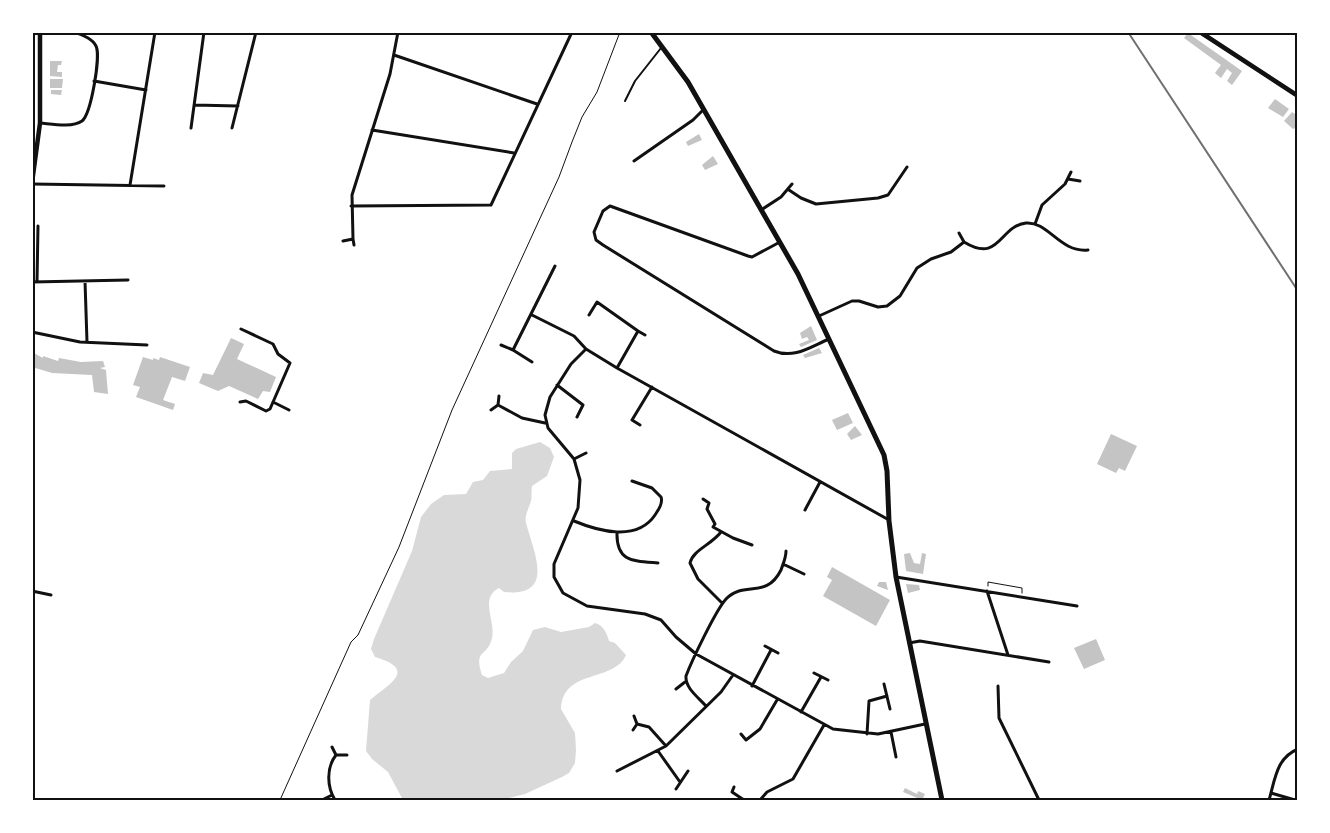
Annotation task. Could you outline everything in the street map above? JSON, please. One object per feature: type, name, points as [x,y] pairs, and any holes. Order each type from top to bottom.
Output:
[{"type":"main road","points":[[651,32],[663,46],[704,109],[780,242],[819,316],[884,455],[896,577],[942,800]]},
{"type":"street","points":[[40,32],[40,123],[32,184],[164,186]]},
{"type":"street","points":[[40,123],[67,124],[82,120],[89,110],[98,48],[88,38],[74,32]]},
{"type":"street","points":[[130,185],[155,32]]},
{"type":"street","points":[[191,128],[204,32]]},
{"type":"street","points":[[232,128],[256,32]]},
{"type":"street","points":[[354,246],[351,206],[354,186],[390,74],[398,32]]},
{"type":"street","points":[[351,206],[489,205],[493,201],[572,32]]},
{"type":"street","points":[[1200,32],[1298,96]]},
{"type":"street","points":[[394,55],[537,104]]},
{"type":"street","points":[[94,81],[146,90]]},
{"type":"street","points":[[194,105],[238,106]]},
{"type":"street","points":[[634,161],[693,120],[704,109]]},
{"type":"street","points":[[372,130],[514,154]]},
{"type":"street","points":[[789,190],[800,198],[816,204],[878,198],[888,195],[908,167]]},
{"type":"street","points":[[1035,224],[1044,203],[1068,180],[1071,172]]},
{"type":"street","points":[[1068,180],[1080,181]]},
{"type":"street","points":[[761,210],[789,190],[792,184]]},
{"type":"street","points":[[780,242],[752,257],[615,208],[606,207],[594,232],[596,240],[698,305],[785,355],[793,355],[829,338]]},
{"type":"street","points":[[959,233],[964,242],[980,249],[990,248],[1018,226],[1026,223],[1035,224],[1064,245],[1075,249],[1088,250]]},
{"type":"street","points":[[38,226],[38,282]]},
{"type":"street","points":[[343,241],[353,239]]},
{"type":"street","points":[[819,316],[852,301],[860,301],[878,307],[887,306],[900,296],[912,274],[922,264],[951,252],[964,242]]},
{"type":"street","points":[[513,350],[556,266]]},
{"type":"street","points":[[32,282],[128,280]]},
{"type":"street","points":[[85,281],[87,342]]},
{"type":"street","points":[[589,315],[597,302],[645,335]]},
{"type":"street","points":[[532,316],[574,336],[586,349],[617,368],[889,521]]},
{"type":"street","points":[[240,402],[246,402],[266,410],[270,409],[290,361],[278,354],[273,344],[241,329]]},
{"type":"street","points":[[617,368],[638,331]]},
{"type":"street","points":[[32,332],[87,342],[147,345]]},
{"type":"street","points":[[501,345],[532,362]]},
{"type":"street","points":[[545,423],[546,408],[557,385],[571,364],[586,349]]},
{"type":"street","points":[[557,385],[584,405],[577,417]]},
{"type":"street","points":[[640,425],[632,420],[652,388]]},
{"type":"street","points":[[491,410],[498,405],[499,396]]},
{"type":"street","points":[[273,402],[289,410]]},
{"type":"street","points":[[498,405],[522,418],[545,423],[574,459],[580,480],[581,492],[574,522],[554,564],[554,577],[563,593],[587,606],[654,616],[661,620],[676,637],[696,654],[824,725],[839,730],[867,734],[891,732],[925,724]]},
{"type":"street","points":[[574,459],[586,453]]},
{"type":"street","points":[[574,522],[598,530],[617,532],[634,529],[649,522],[661,505],[662,499],[657,491],[632,480]]},
{"type":"street","points":[[805,510],[820,482]]},
{"type":"street","points":[[636,490],[638,483]]},
{"type":"street","points":[[703,499],[709,502],[707,509],[715,524],[713,527],[752,545]]},
{"type":"street","points":[[617,532],[618,548],[623,556],[633,560],[658,563]]},
{"type":"street","points":[[721,532],[711,544],[695,553],[690,563],[698,579],[722,604]]},
{"type":"street","points":[[676,689],[685,682],[696,654],[722,604],[738,591],[758,590],[768,586],[775,580],[783,564],[786,552]]},
{"type":"street","points":[[652,562],[653,567]]},
{"type":"street","points":[[783,564],[804,574]]},
{"type":"street","points":[[896,577],[1077,606]]},
{"type":"street","points":[[32,591],[51,595]]},
{"type":"street","points":[[987,591],[1008,655]]},
{"type":"street","points":[[909,642],[920,641],[1049,662]]},
{"type":"street","points":[[765,646],[778,653]]},
{"type":"street","points":[[752,686],[771,650]]},
{"type":"street","points":[[814,673],[828,680]]},
{"type":"street","points":[[617,771],[666,746],[721,692],[733,675]]},
{"type":"street","points":[[801,712],[821,677]]},
{"type":"street","points":[[685,682],[706,706]]},
{"type":"street","points":[[884,684],[890,709]]},
{"type":"street","points":[[998,686],[999,718],[1039,800]]},
{"type":"street","points":[[1298,694],[1298,708]]},
{"type":"street","points":[[867,734],[869,701],[887,696]]},
{"type":"street","points":[[741,734],[746,740],[760,729],[777,700]]},
{"type":"street","points":[[634,716],[637,724]]},
{"type":"street","points":[[637,724],[649,726],[666,746]]},
{"type":"street","points":[[633,730],[637,724]]},
{"type":"street","points":[[760,800],[767,792],[793,779],[824,725]]},
{"type":"street","points":[[891,732],[896,757]]},
{"type":"street","points":[[332,747],[336,755]]},
{"type":"street","points":[[1269,800],[1281,760],[1287,754],[1298,749]]},
{"type":"street","points":[[658,751],[680,782]]},
{"type":"street","points":[[336,755],[347,755]]},
{"type":"street","points":[[335,800],[329,787],[329,768],[336,755]]},
{"type":"street","points":[[676,789],[688,771]]},
{"type":"street","points":[[726,794],[732,792],[734,787]]},
{"type":"street","points":[[732,792],[744,800]]},
{"type":"street","points":[[1271,793],[1294,800]]},
{"type":"street","points":[[322,800],[332,795]]},
{"type":"lane","points":[[625,101],[635,81],[663,46]]},
{"type":"path","points":[[280,800],[351,642],[358,635],[399,547],[452,410],[560,177],[582,117],[598,92],[620,32]]},
{"type":"path","points":[[987,591],[988,582],[1022,588],[1021,597]]},
{"type":"shaded area","points":[[540,442],[550,448],[554,457],[547,476],[532,486],[531,501],[526,518],[538,571],[536,580],[530,588],[520,592],[504,592],[499,588],[493,592],[490,598],[489,610],[493,631],[490,644],[479,661],[482,675],[488,678],[504,673],[511,662],[523,651],[533,630],[545,627],[561,632],[589,627],[595,623],[604,630],[609,641],[615,643],[626,655],[620,664],[611,669],[579,681],[570,687],[564,696],[561,709],[575,733],[575,763],[569,773],[525,794],[501,800],[403,800],[388,772],[372,759],[366,751],[370,700],[391,683],[398,672],[388,662],[375,657],[371,649],[374,639],[412,551],[421,517],[431,504],[444,495],[466,494],[473,482],[483,480],[490,471],[512,469],[512,453],[516,449]]},
{"type":"building","points":[[1188,33],[1242,71],[1232,85],[1227,81],[1232,73],[1227,69],[1221,78],[1215,73],[1221,65],[1184,38]]},
{"type":"building","points":[[50,61],[62,61],[61,65],[58,65],[57,72],[62,72],[62,77],[50,76]]},
{"type":"building","points":[[50,79],[63,79],[62,88],[50,88]]},
{"type":"building","points":[[51,90],[62,90],[61,95],[51,94]]},
{"type":"building","points":[[1275,99],[1289,109],[1283,117],[1268,108]]},
{"type":"building","points":[[1292,112],[1298,116],[1298,127],[1293,129],[1284,121]]},
{"type":"building","points":[[699,134],[702,140],[688,146],[686,142]]},
{"type":"building","points":[[713,156],[718,164],[705,170],[702,165]]},
{"type":"building","points":[[811,326],[817,340],[801,347],[799,344],[809,340],[807,337],[802,339],[800,333]]},
{"type":"building","points":[[231,338],[244,344],[237,359],[276,377],[270,392],[263,391],[258,399],[229,386],[218,391],[199,383],[203,373],[213,375]]},
{"type":"building","points":[[819,348],[822,353],[805,358],[803,355]]},
{"type":"building","points":[[32,352],[43,358],[43,356],[58,361],[59,358],[81,362],[103,361],[105,367],[100,368],[106,370],[108,394],[94,392],[92,375],[52,373],[32,367]]},
{"type":"building","points":[[143,357],[159,360],[160,357],[190,367],[185,381],[172,377],[163,400],[175,404],[173,410],[136,397],[140,387],[133,385]]},
{"type":"building","points":[[848,413],[853,423],[837,430],[832,420]]},
{"type":"building","points":[[855,426],[862,435],[851,440],[847,434]]},
{"type":"building","points":[[1111,434],[1137,446],[1125,471],[1119,468],[1116,473],[1097,464]]},
{"type":"building","points":[[910,553],[914,563],[920,564],[922,553],[926,554],[923,574],[906,571],[904,554]]},
{"type":"building","points":[[832,567],[890,600],[876,626],[823,596],[832,580],[827,577]]},
{"type":"building","points":[[879,582],[886,582],[888,590],[877,586]]},
{"type":"building","points":[[906,584],[919,585],[920,590],[908,593]]},
{"type":"building","points":[[1096,639],[1105,660],[1084,669],[1074,648]]},
{"type":"building","points":[[905,788],[917,794],[918,791],[925,794],[922,800],[903,792]]},
{"type":"railway","points":[[1128,32],[1298,291]]}]
